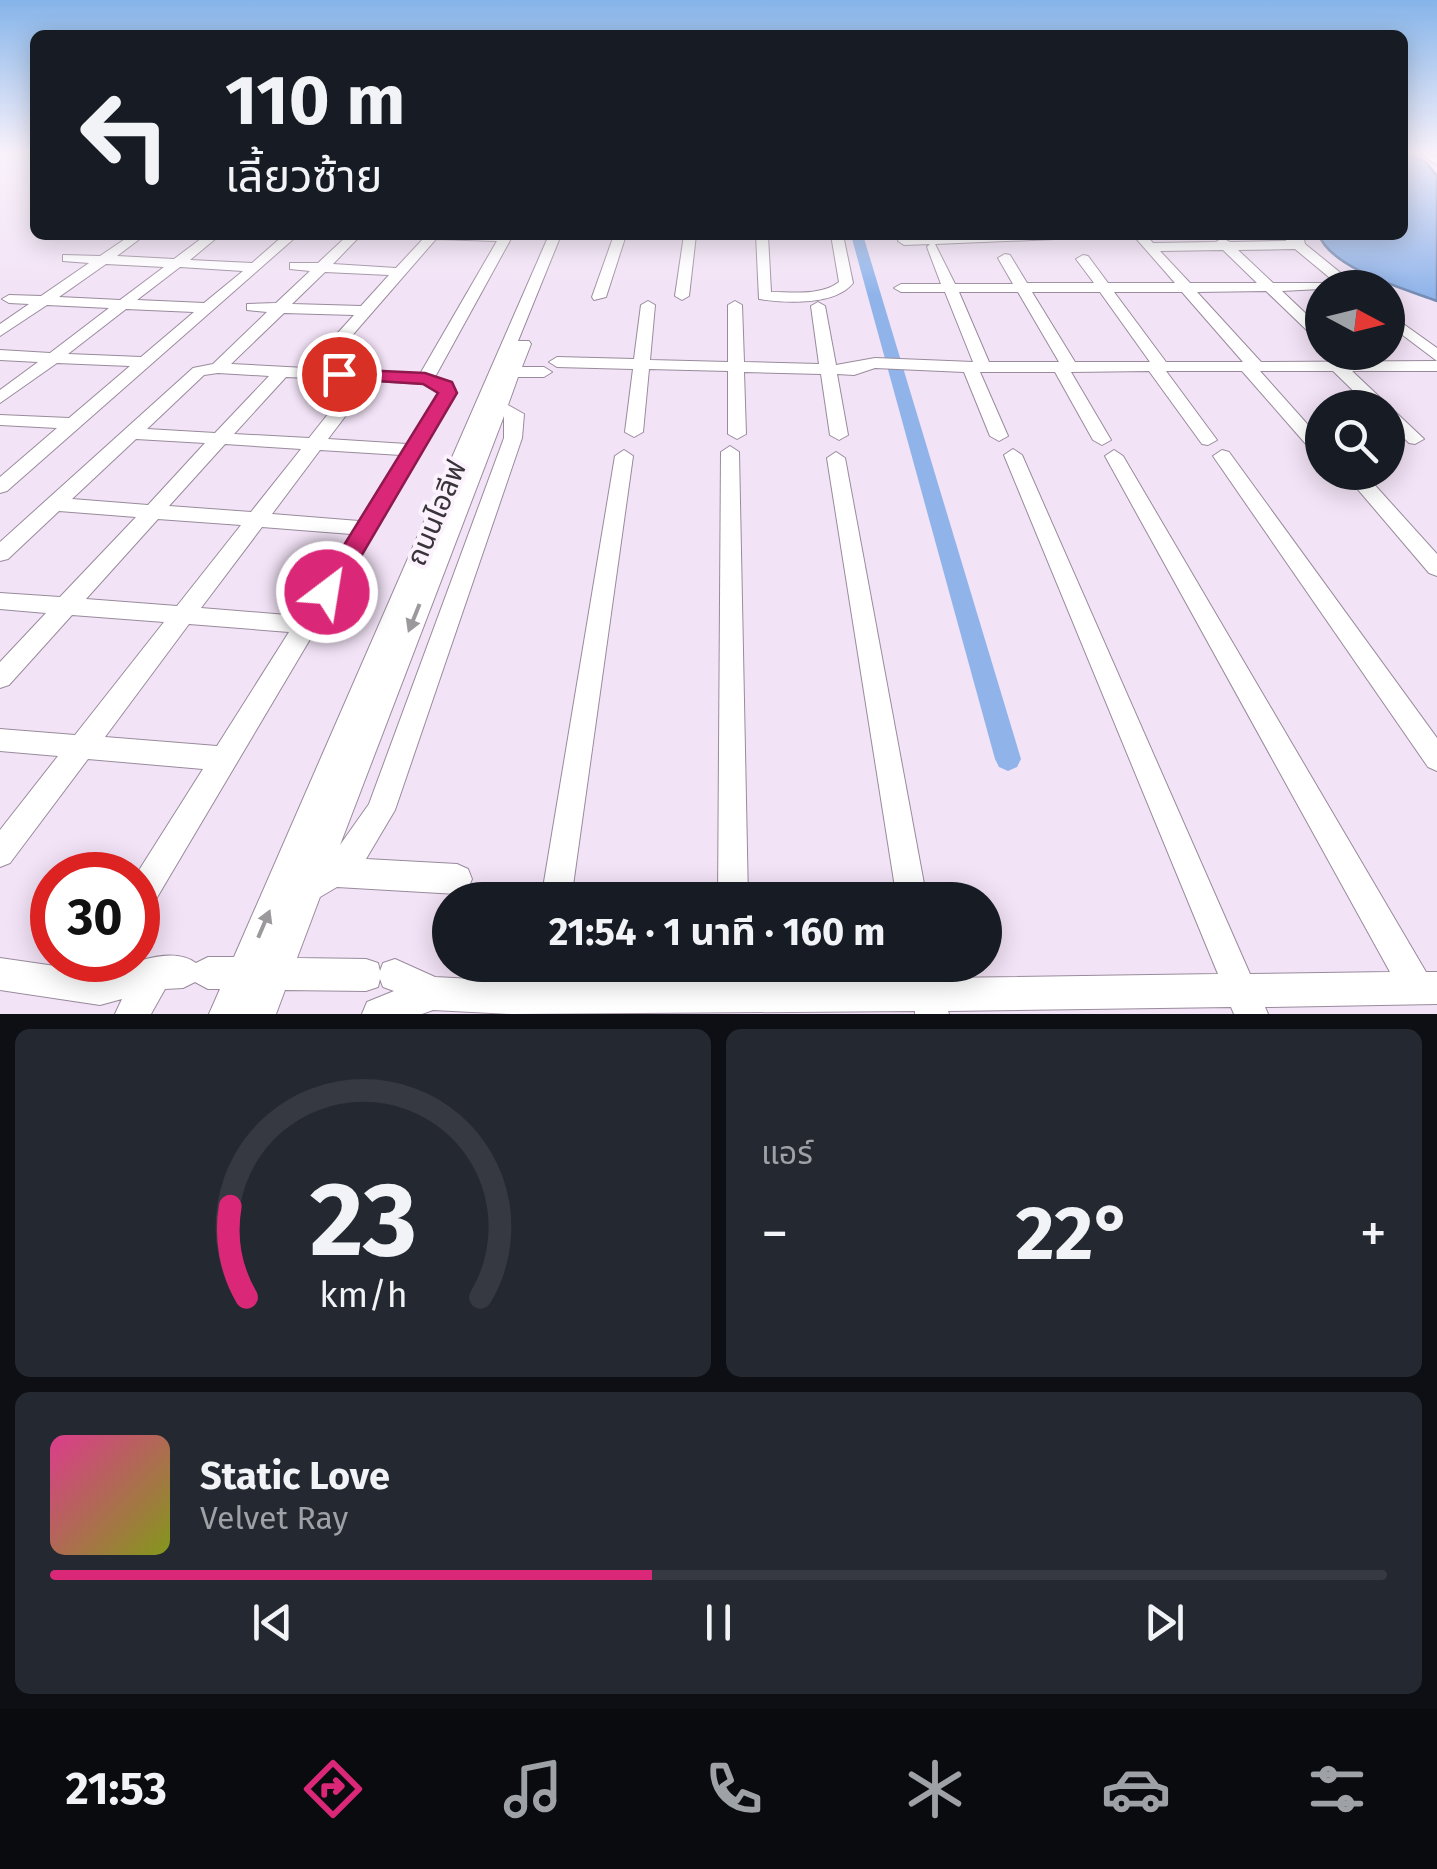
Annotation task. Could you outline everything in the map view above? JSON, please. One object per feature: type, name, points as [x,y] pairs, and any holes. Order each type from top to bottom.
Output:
[{"type":"street","points":[[0,330],[132,240]]},
{"type":"street","points":[[0,398],[207,240]]},
{"type":"street","points":[[0,488],[286,240]]},
{"type":"street","points":[[218,368],[351,240]]},
{"type":"street","points":[[310,372],[428,240]]},
{"type":"street","points":[[425,379],[505,240]]},
{"type":"street","name":"ถนนไอลีฟ","points":[[259,1014],[259,973],[506,366],[553,240]]},
{"type":"street","name":"ถนนไอลีฟ","points":[[226,1014],[259,973],[307,888],[497,407],[506,366],[564,240]]},
{"type":"street","points":[[599,297],[618,240]]},
{"type":"street","points":[[682,296],[689,240]]},
{"type":"street","points":[[762,240],[764,296],[814,296],[840,290],[846,283],[838,240]]},
{"type":"street","points":[[1220,240],[1305,321]]},
{"type":"street","points":[[1144,241],[1227,246],[1298,240],[1331,270]]},
{"type":"street","points":[[1144,241],[1305,432]]},
{"type":"street","points":[[933,246],[1006,446],[1246,1002]]},
{"type":"street","points":[[68,258],[254,267]]},
{"type":"street","points":[[160,974],[380,975],[433,993],[540,998],[928,991],[1127,1002],[1246,1002],[1427,988],[1108,448],[1006,258]]},
{"type":"street","points":[[1083,259],[1437,758]]},
{"type":"street","points":[[295,266],[400,272]]},
{"type":"street","points":[[901,288],[1305,288]]},
{"type":"street","points":[[9,298],[207,308]]},
{"type":"street","points":[[634,432],[648,305]]},
{"type":"street","points":[[733,882],[735,305]]},
{"type":"street","points":[[818,306],[835,367],[838,446],[909,882]]},
{"type":"street","points":[[252,308],[364,312]]},
{"type":"street","points":[[1405,334],[1435,365]]},
{"type":"street","points":[[0,355],[144,362]]},
{"type":"street","points":[[506,366],[1305,364]]},
{"type":"street","points":[[1405,364],[1435,365]]},
{"type":"street","points":[[0,554],[191,375],[218,368],[425,379],[445,386],[448,393],[160,865]]},
{"type":"street","points":[[1351,370],[1367,390]]},
{"type":"street","points":[[0,678],[282,371]]},
{"type":"street","points":[[0,853],[368,376]]},
{"type":"street","points":[[307,888],[336,872],[360,849],[381,810],[512,438],[515,414],[497,407]]},
{"type":"street","points":[[0,420],[73,424]]},
{"type":"street","points":[[1405,429],[1415,439]]},
{"type":"street","points":[[128,433],[414,450]]},
{"type":"street","points":[[559,882],[624,456]]},
{"type":"street","points":[[1368,490],[1437,568]]},
{"type":"street","points":[[53,504],[366,528]]},
{"type":"street","points":[[0,601],[181,618],[308,624]]},
{"type":"street","points":[[0,740],[227,758]]},
{"type":"street","points":[[336,872],[457,878]]},
{"type":"street","points":[[97,982],[131,1014],[182,973]]},
{"type":"street","points":[[0,974],[30,976]]},
{"type":"street","points":[[540,998],[543,982]]},
{"type":"street","points":[[378,1014],[433,993]]},
{"type":"water","points":[[1408,199],[1437,199],[1437,301],[1405,290],[1405,270],[1358,270],[1338,258],[1322,240],[1408,240]]},
{"type":"waterway","points":[[858,240],[1008,759]]},
{"type":"route","points":[[327,592],[448,393],[438,381],[339,374]]}]
